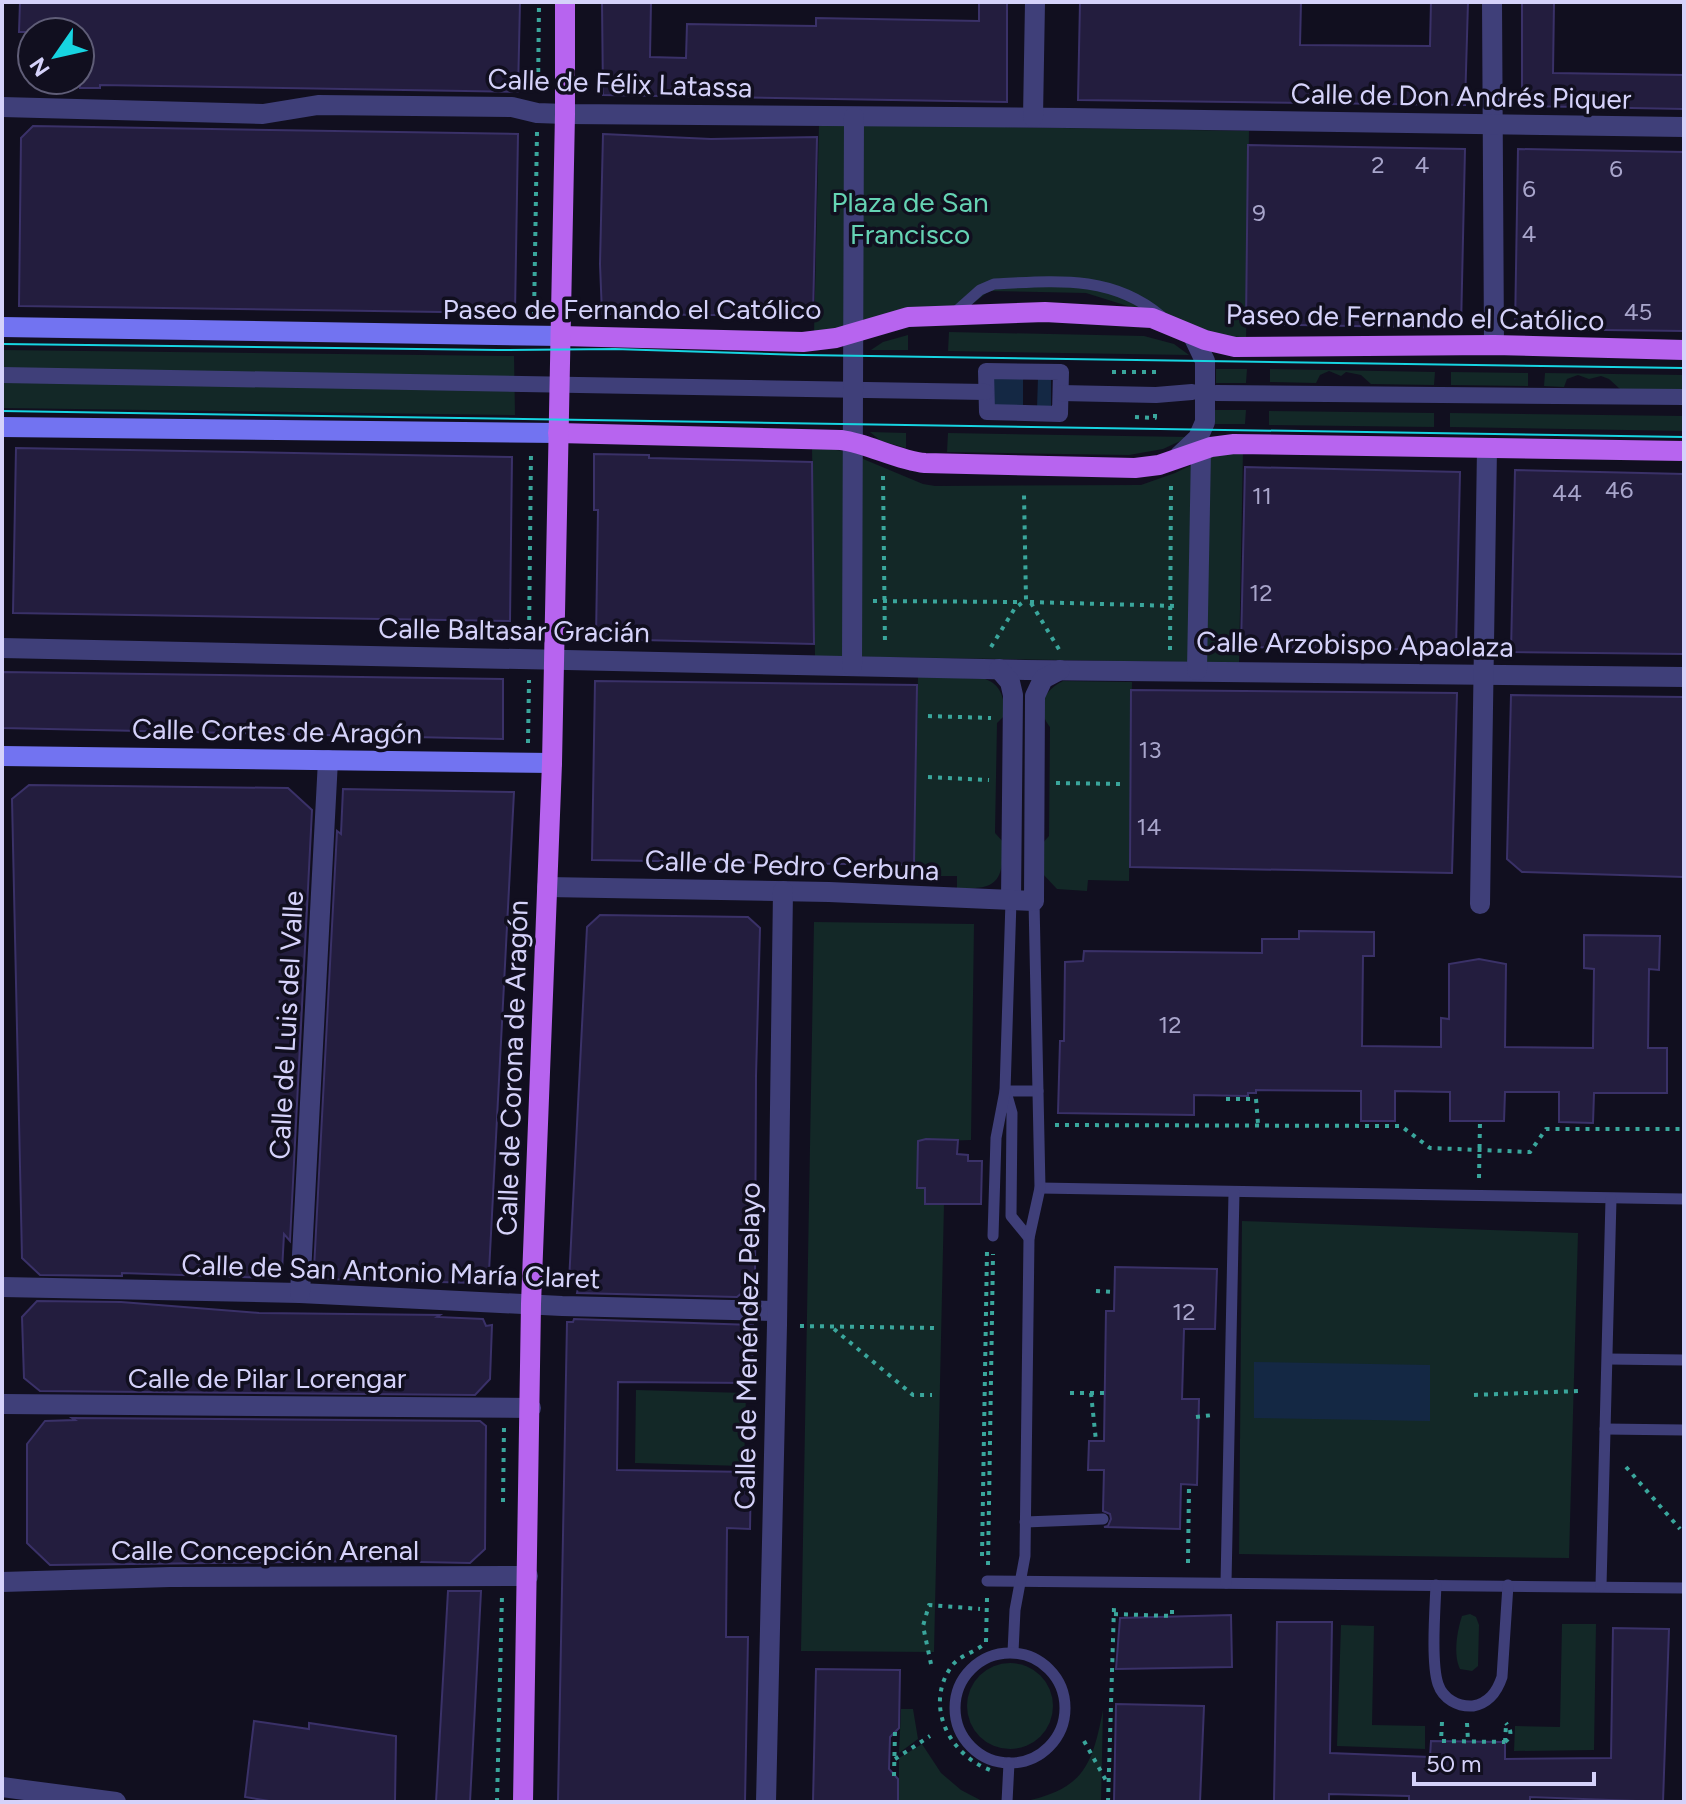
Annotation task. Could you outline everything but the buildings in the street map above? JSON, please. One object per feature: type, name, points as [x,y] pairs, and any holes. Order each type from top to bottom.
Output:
[{"type":"main road","name":"Calle de Corona de Aragón","points":[[523,1802],[531,1304],[552,763],[565,2]]},
{"type":"main road","name":"Paseo de Fernando el Católico","points":[[2,327],[790,342],[828,340],[908,317],[1045,312],[1136,316],[1167,323],[1193,336],[1235,347],[1494,345],[1684,350]]},
{"type":"main road","points":[[2,427],[802,438],[852,442],[898,459],[925,463],[1135,468],[1159,465],[1201,450],[1234,444],[1684,451]]},
{"type":"main road","name":"Calle Cortes de Aragón","points":[[2,756],[552,763]]},
{"type":"street","points":[[1033,117],[1035,2]]},
{"type":"street","points":[[1492,2],[1494,345]]},
{"type":"street","name":"Calle de Félix Latassa","points":[[2,107],[263,114],[318,105],[497,106],[565,114],[1238,120]]},
{"type":"street","points":[[852,666],[854,117]]},
{"type":"street","name":"Calle de Don Andrés Piquer","points":[[1238,120],[1684,127]]},
{"type":"street","points":[[1176,459],[1198,438],[1205,422],[1205,361],[1193,336]]},
{"type":"street","points":[[986,371],[1061,372],[1061,393],[1060,414],[987,412],[986,371]]},
{"type":"street","points":[[2,375],[986,392]]},
{"type":"street","points":[[1061,393],[1156,395],[1192,392]]},
{"type":"street","points":[[1216,393],[1684,397]]},
{"type":"street","points":[[1480,904],[1487,448]]},
{"type":"street","points":[[1197,670],[1201,450]]},
{"type":"street","name":"Calle Baltasar Gracián","points":[[2,648],[852,666],[993,661],[1026,670]]},
{"type":"street","points":[[993,661],[1010,682],[1013,695],[1011,901]]},
{"type":"street","points":[[1034,901],[1035,696],[1043,679],[1060,661]]},
{"type":"street","name":"Calle Arzobispo Apaolaza","points":[[1026,670],[1060,661],[1197,670],[1684,677]]},
{"type":"street","name":"Calle de Luis del Valle","points":[[300,1293],[328,760]]},
{"type":"street","name":"Calle de Pedro Cerbuna","points":[[547,887],[783,891],[1034,901]]},
{"type":"street","name":"Calle de Menéndez Pelayo","points":[[766,1802],[783,891]]},
{"type":"street","name":"Calle de San Antonio María Claret","points":[[2,1287],[300,1293],[777,1311]]},
{"type":"street","name":"Calle de Pilar Lorengar","points":[[2,1404],[531,1408]]},
{"type":"street","name":"Calle Concepción Arenal","points":[[2,1582],[170,1577],[528,1576]]},
{"type":"street","points":[[2,1787],[116,1802]]},
{"type":"lane","points":[[953,314],[980,290],[994,284],[1082,282],[1096,283],[1126,295],[1152,309],[1167,323]]},
{"type":"lane","points":[[993,1236],[996,1138],[1005,1091],[1011,901]]},
{"type":"lane","points":[[1013,1652],[1015,1610],[1025,1556],[1029,1238],[1040,1188],[1034,901]]},
{"type":"lane","points":[[1005,1091],[1038,1091]]},
{"type":"lane","points":[[1005,1091],[1012,1113],[1011,1216],[1029,1238]]},
{"type":"lane","points":[[1040,1188],[1684,1199]]},
{"type":"lane","points":[[1226,1583],[1234,1192]]},
{"type":"lane","points":[[1601,1586],[1611,1199]]},
{"type":"lane","points":[[1608,1359],[1684,1360]]},
{"type":"lane","points":[[1605,1429],[1684,1430]]},
{"type":"lane","points":[[1025,1522],[1103,1519]]},
{"type":"lane","points":[[987,1581],[1684,1588]]},
{"type":"lane","points":[[1436,1585],[1438,1685],[1450,1700],[1470,1706],[1490,1698],[1498,1689],[1502,1677],[1508,1585]]},
{"type":"lane","points":[[1013,1652],[1032,1657],[1047,1667],[1059,1682],[1065,1701],[1064,1720],[1057,1737],[1044,1751],[1027,1760],[1009,1763],[991,1760],[976,1751],[964,1738],[957,1723],[955,1705],[958,1688],[979,1661],[996,1654],[1013,1652]]},
{"type":"lane","points":[[1007,1802],[1009,1763]]},
{"type":"path","points":[[535,280],[539,2]]},
{"type":"path","points":[[527,748],[531,442]]},
{"type":"path","points":[[883,476],[884,653]]},
{"type":"path","points":[[1170,651],[1171,484]]},
{"type":"path","points":[[1024,494],[1026,601],[1060,661]]},
{"type":"path","points":[[853,600],[1026,601],[1199,607]]},
{"type":"path","points":[[993,661],[1026,601]]},
{"type":"path","points":[[928,716],[991,718]]},
{"type":"path","points":[[928,777],[989,780]]},
{"type":"path","points":[[1053,783],[1122,784]]},
{"type":"path","points":[[1226,1099],[1256,1099],[1258,1124]]},
{"type":"path","points":[[1479,1178],[1480,1121]]},
{"type":"path","points":[[1049,1125],[1401,1126],[1430,1148],[1530,1152],[1546,1129],[1684,1129]]},
{"type":"path","points":[[1684,1167],[1684,1175]]},
{"type":"path","points":[[993,1236],[986,1642],[959,1658],[949,1670],[943,1684],[941,1711],[947,1733],[959,1752],[976,1765],[999,1775]]},
{"type":"path","points":[[982,1556],[987,1251]]},
{"type":"path","points":[[1096,1291],[1114,1292]]},
{"type":"path","points":[[800,1326],[934,1328]]},
{"type":"path","points":[[832,1327],[913,1395],[932,1395]]},
{"type":"path","points":[[1474,1395],[1579,1391]]},
{"type":"path","points":[[1070,1393],[1104,1393]]},
{"type":"path","points":[[1091,1393],[1096,1441]]},
{"type":"path","points":[[1196,1417],[1210,1416]]},
{"type":"path","points":[[1626,1467],[1680,1529]]},
{"type":"path","points":[[1188,1563],[1189,1485]]},
{"type":"path","points":[[931,1664],[923,1626],[929,1605],[980,1609]]},
{"type":"path","points":[[1108,1802],[1114,1607]]},
{"type":"path","points":[[1114,1614],[1172,1616],[1172,1607]]},
{"type":"path","points":[[1442,1722],[1441,1741],[1505,1742]]},
{"type":"path","points":[[1467,1722],[1468,1741]]},
{"type":"path","points":[[894,1776],[895,1731]]},
{"type":"path","points":[[894,1759],[930,1736]]},
{"type":"path","points":[[1084,1741],[1109,1787]]},
{"type":"green space","name":"Plaza de San Francisco","points":[[819,124],[1249,131],[1246,343],[1086,293],[989,291],[966,309],[814,334]]},
{"type":"green space","points":[[949,332],[1144,336],[1174,344],[1189,355],[948,351]]},
{"type":"green space","points":[[908,335],[908,350],[871,350],[883,342]]},
{"type":"green space","points":[[2,350],[514,356],[515,415],[2,408]]},
{"type":"green space","points":[[1216,369],[1247,369],[1246,383],[1216,383]]},
{"type":"green space","points":[[1270,369],[1435,372],[1434,385],[1371,384],[1361,375],[1346,372],[1341,376],[1329,371],[1320,375],[1316,383],[1270,382]]},
{"type":"green space","points":[[1451,372],[1528,373],[1528,386],[1451,385]]},
{"type":"green space","points":[[1545,373],[1684,375],[1684,385],[1681,390],[1620,389],[1601,376],[1589,379],[1578,375],[1567,379],[1564,387],[1544,386]]},
{"type":"green space","points":[[1215,410],[1246,410],[1245,424],[1215,424]]},
{"type":"green space","points":[[1269,411],[1434,413],[1434,427],[1269,425]]},
{"type":"green space","points":[[1450,413],[1684,416],[1684,431],[1450,427]]},
{"type":"green space","points":[[870,432],[906,433],[906,448],[881,441]]},
{"type":"green space","points":[[948,433],[1189,437],[1163,449],[1129,455],[947,452]]},
{"type":"green space","points":[[812,447],[844,451],[923,484],[935,486],[1141,485],[1208,457],[1243,451],[1239,663],[815,656]]},
{"type":"green space","points":[[918,676],[985,679],[998,688],[1003,697],[1006,714],[997,723],[995,833],[1004,843],[1002,867],[995,881],[989,885],[957,888],[957,876],[914,876]]},
{"type":"green space","points":[[1063,681],[1132,682],[1129,881],[1088,880],[1087,891],[1057,889],[1042,873],[1040,846],[1049,836],[1050,727],[1042,707],[1050,690]]},
{"type":"green space","points":[[814,922],[974,924],[971,1140],[918,1142],[917,1188],[925,1188],[925,1204],[944,1204],[934,1652],[801,1651]]},
{"type":"green space","points":[[1242,1221],[1578,1233],[1569,1558],[1239,1554]]},
{"type":"green space","points":[[636,1390],[746,1393],[744,1466],[635,1463]]},
{"type":"green space","points":[[1470,1614],[1476,1617],[1479,1625],[1478,1666],[1472,1671],[1460,1669],[1456,1650],[1462,1616]]},
{"type":"green space","points":[[1562,1624],[1596,1624],[1594,1750],[1514,1751],[1515,1726],[1560,1727]]},
{"type":"green space","points":[[1341,1625],[1374,1626],[1372,1725],[1425,1726],[1425,1749],[1337,1746]]},
{"type":"green space","points":[[1010,1663],[1034,1670],[1046,1682],[1053,1706],[1046,1730],[1034,1742],[1010,1749],[986,1742],[974,1730],[967,1706],[974,1682],[986,1670]]},
{"type":"green space","points":[[901,1709],[913,1709],[918,1739],[899,1753]]},
{"type":"green space","points":[[1103,1710],[1101,1802],[1021,1802],[1058,1791],[1081,1773],[1094,1747]]},
{"type":"green space","points":[[922,1744],[941,1773],[961,1790],[984,1802],[899,1802],[899,1758]]},
{"type":"water","points":[[994,378],[1023,378],[1023,407],[994,407]]},
{"type":"water","points":[[1038,378],[1051,378],[1051,408],[1037,408]]},
{"type":"water","points":[[1254,1362],[1430,1365],[1430,1421],[1254,1418]]},
{"type":"tram line","points":[[2,344],[615,349],[803,355],[1684,368]]},
{"type":"tram line","points":[[2,411],[1684,437]]}]
